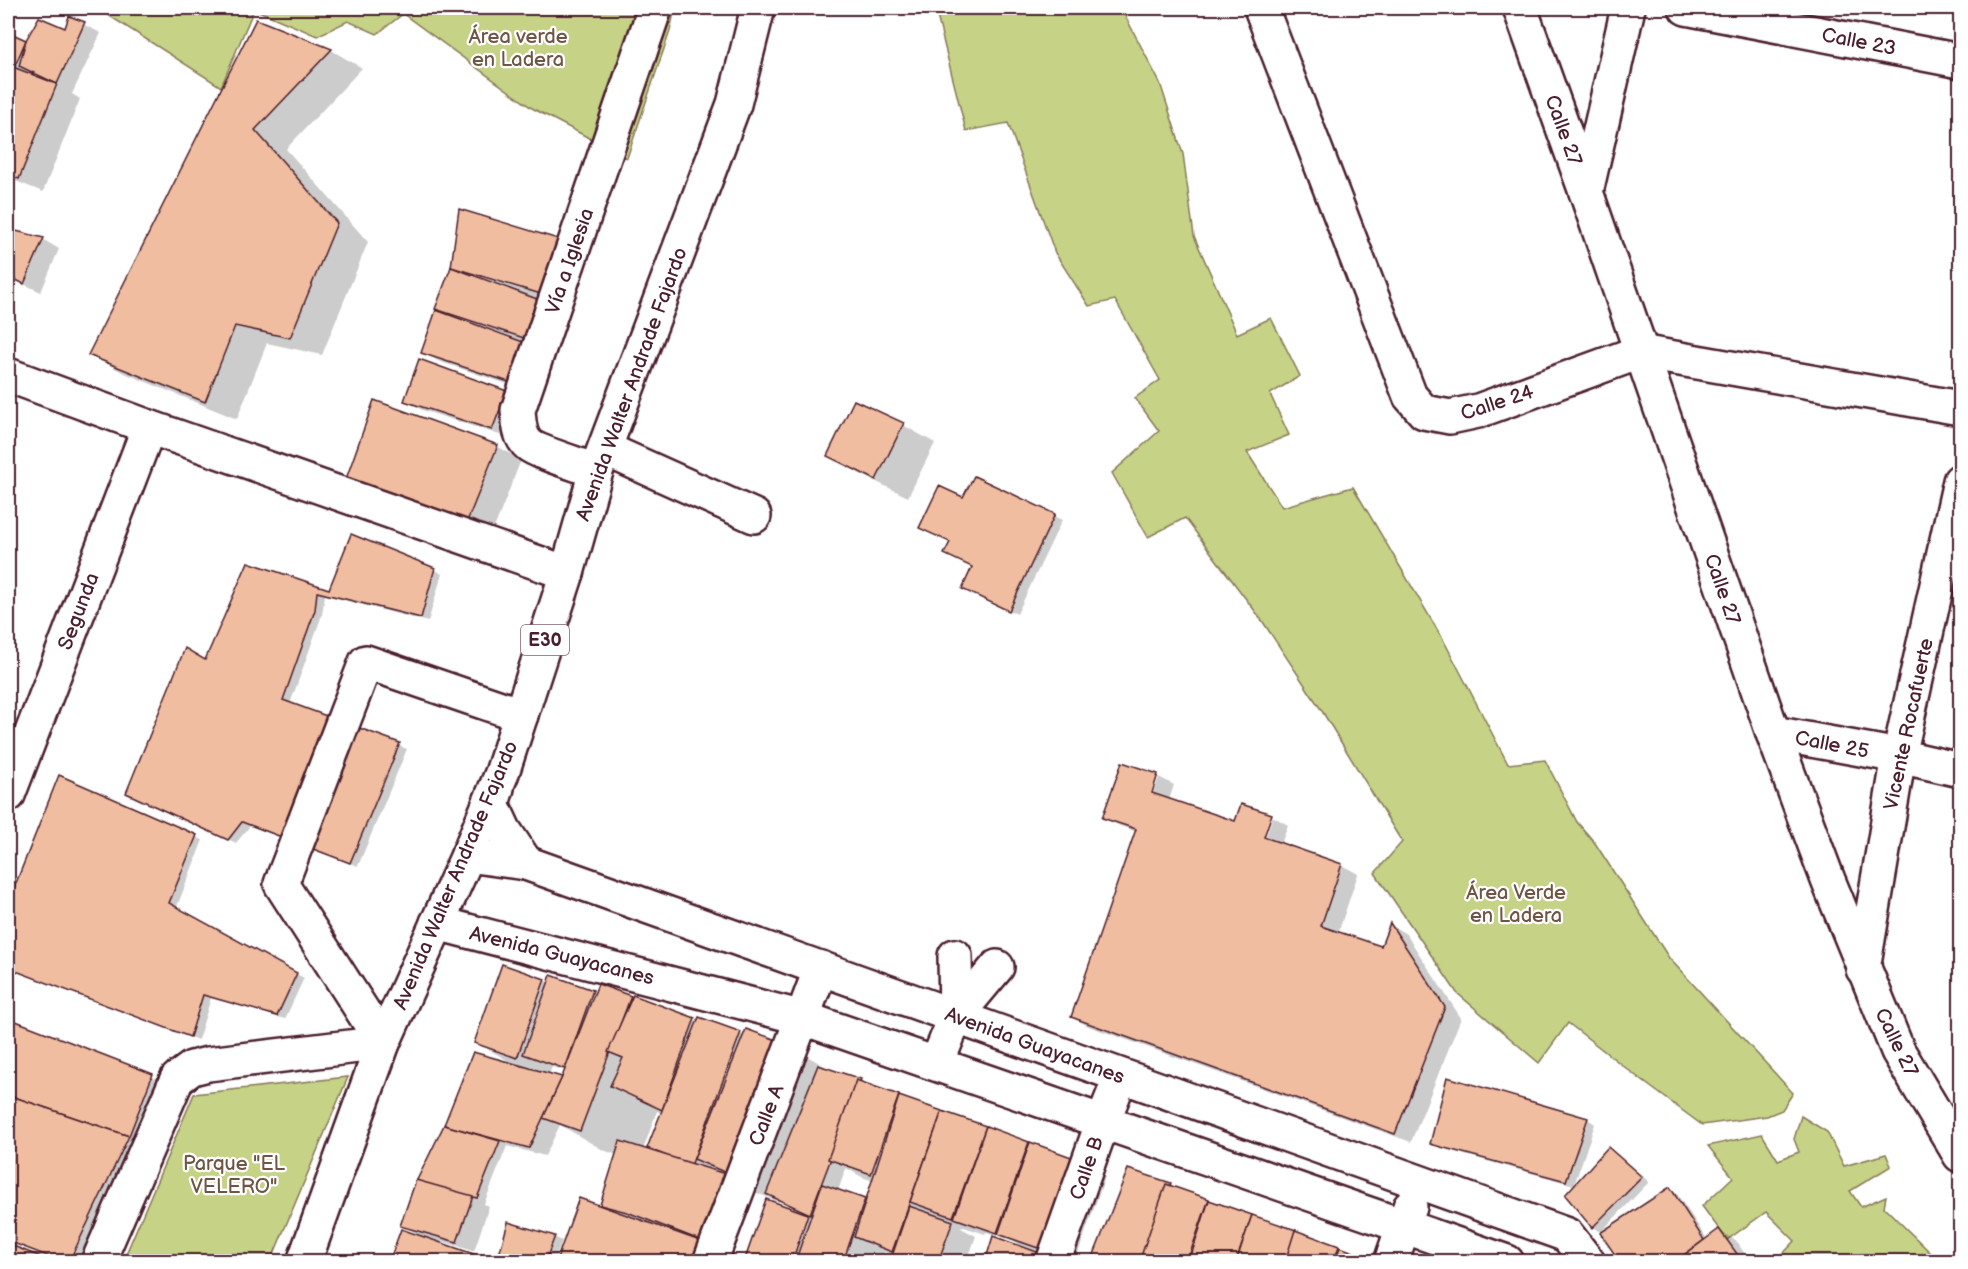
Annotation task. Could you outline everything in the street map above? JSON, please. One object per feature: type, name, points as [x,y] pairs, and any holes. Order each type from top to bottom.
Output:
[{"type":"street","name":"Vía a Iglesia","points":[[655,8],[518,410],[519,423],[522,437],[530,447],[601,460],[754,516]]},
{"type":"street","name":"Avenida Walter Andrade Fajardo","points":[[304,1262],[383,1043],[468,855],[502,773],[601,460],[734,104],[758,8]]},
{"type":"street","name":"Calle 24","points":[[1261,8],[1410,396],[1424,412],[1450,417],[1478,411],[1640,351]]},
{"type":"street","name":"Calle 27","points":[[1520,8],[1773,733],[1863,969],[1898,1051],[1960,1155]]},
{"type":"street","points":[[1586,192],[1628,8]]},
{"type":"street","name":"Calle 23","points":[[1686,8],[1960,61]]},
{"type":"street","points":[[1640,351],[1960,408]]},
{"type":"street","points":[[8,375],[149,427],[567,573]]},
{"type":"street","name":"Segunda","points":[[8,795],[149,427]]},
{"type":"street","name":"Vicente Rocafuerte","points":[[1863,969],[1899,756],[1960,481]]},
{"type":"street","points":[[98,1262],[177,1079],[192,1068],[208,1064],[383,1043],[281,884],[366,662],[521,716]]},
{"type":"street","name":"Calle 25","points":[[1773,733],[1899,756],[1960,770]]},
{"type":"street","points":[[502,773],[492,804],[504,830],[526,863]]},
{"type":"street","name":"Avenida Guayacanes","points":[[468,855],[526,863],[1567,1235],[1588,1262]]},
{"type":"street","name":"Avenida Guayacanes","points":[[437,923],[803,1018],[1507,1262]]},
{"type":"street","points":[[955,956],[956,1016]]},
{"type":"street","points":[[937,1063],[956,1016],[997,967]]},
{"type":"street","name":"Calle A","points":[[710,1262],[821,968]]},
{"type":"street","points":[[1898,1051],[1960,1115]]},
{"type":"street","name":"Calle B","points":[[1053,1262],[1102,1121],[1121,1076]]},
{"type":"street","points":[[1391,1262],[1418,1181]]},
{"type":"green space","name":"Área verde en Ladera","points":[[97,8],[675,8],[670,31],[627,158],[532,108],[403,14],[377,34],[348,21],[317,36],[254,9],[221,87]]},
{"type":"green space","name":"Área Verde en Ladera","points":[[935,8],[1121,8],[1160,83],[1183,154],[1194,236],[1237,334],[1271,318],[1300,376],[1270,394],[1289,435],[1247,452],[1282,507],[1353,487],[1444,641],[1508,764],[1545,760],[1577,822],[1595,843],[1669,958],[1793,1093],[1782,1110],[1767,1116],[1702,1125],[1568,1023],[1539,1063],[1457,993],[1375,873],[1402,842],[1322,711],[1261,619],[1185,518],[1148,537],[1112,473],[1159,431],[1135,398],[1160,380],[1115,300],[1089,306],[1055,253],[1008,123],[966,131]]},
{"type":"green space","name":"Parque \"EL VELERO\"","points":[[348,1077],[271,1261],[123,1261],[194,1094]]},
{"type":"green space","points":[[1801,1116],[1827,1132],[1844,1166],[1886,1154],[1891,1166],[1850,1191],[1861,1207],[1886,1196],[1884,1207],[1939,1261],[1776,1261],[1795,1241],[1766,1212],[1727,1240],[1702,1206],[1733,1177],[1708,1146],[1762,1134],[1778,1160],[1799,1152],[1794,1139]]},
{"type":"building","points":[[69,16],[85,22],[57,84],[19,66],[26,40],[39,17],[65,28]]},
{"type":"building","points":[[256,19],[332,49],[255,130],[337,223],[290,338],[235,326],[205,402],[88,355]]},
{"type":"building","points":[[8,32],[26,40],[8,82]]},
{"type":"building","points":[[13,67],[57,84],[19,179],[8,175],[8,81]]},
{"type":"building","points":[[459,209],[558,239],[541,294],[451,267]]},
{"type":"building","points":[[8,229],[44,238],[24,284],[8,276]]},
{"type":"building","points":[[451,267],[537,299],[524,338],[435,309]]},
{"type":"building","points":[[436,310],[523,342],[509,382],[421,353]]},
{"type":"building","points":[[419,359],[507,391],[492,430],[404,401]]},
{"type":"building","points":[[374,400],[498,445],[466,524],[346,479]]},
{"type":"building","points":[[854,400],[904,423],[876,480],[827,456]]},
{"type":"building","points":[[974,476],[1055,514],[1009,611],[962,589],[972,567],[944,554],[950,542],[919,528],[939,486],[963,497]]},
{"type":"building","points":[[351,534],[435,568],[421,618],[317,592],[315,610],[283,700],[400,743],[350,863],[242,822],[228,840],[126,793],[185,648],[205,660],[248,562],[329,589]]},
{"type":"building","points":[[1122,762],[1158,774],[1152,793],[1235,821],[1241,804],[1272,814],[1264,837],[1342,864],[1321,926],[1381,946],[1390,923],[1445,1007],[1395,1134],[1071,1017],[1136,829],[1102,818]]},
{"type":"building","points":[[59,775],[197,835],[169,903],[297,973],[277,1016],[203,995],[190,1037],[8,968],[8,903]]},
{"type":"building","points":[[502,964],[545,979],[517,1058],[474,1043]]},
{"type":"building","points":[[551,975],[593,990],[565,1069],[523,1054]]},
{"type":"building","points":[[598,984],[631,996],[580,1131],[543,1118],[562,1077]]},
{"type":"building","points":[[633,995],[695,1018],[662,1110],[610,1086],[623,1058],[608,1052]]},
{"type":"building","points":[[699,1017],[741,1032],[691,1166],[647,1148]]},
{"type":"building","points":[[8,1018],[153,1074],[129,1136],[8,1095]]},
{"type":"building","points":[[746,1029],[788,1044],[738,1178],[694,1159]]},
{"type":"building","points":[[473,1052],[562,1077],[529,1148],[444,1125]]},
{"type":"building","points":[[818,1065],[861,1079],[810,1214],[766,1194]]},
{"type":"building","points":[[1447,1077],[1588,1118],[1566,1181],[1430,1144]]},
{"type":"building","points":[[856,1080],[899,1095],[871,1174],[828,1159]]},
{"type":"building","points":[[8,1095],[129,1136],[69,1262],[63,1262],[8,1241]]},
{"type":"building","points":[[899,1096],[942,1111],[892,1252],[854,1237]]},
{"type":"building","points":[[942,1111],[986,1126],[953,1217],[910,1202]]},
{"type":"building","points":[[444,1125],[500,1141],[477,1198],[416,1182]]},
{"type":"building","points":[[986,1126],[1029,1142],[997,1233],[954,1218]]},
{"type":"building","points":[[620,1141],[738,1178],[705,1242],[627,1212],[600,1205]]},
{"type":"building","points":[[1030,1142],[1074,1158],[1041,1249],[998,1234]]},
{"type":"building","points":[[1608,1147],[1642,1177],[1592,1228],[1565,1195]]},
{"type":"building","points":[[1128,1169],[1171,1183],[1141,1262],[1091,1262]]},
{"type":"building","points":[[416,1180],[473,1196],[457,1242],[400,1226]]},
{"type":"building","points":[[822,1184],[865,1199],[843,1262],[795,1262]]},
{"type":"building","points":[[1166,1184],[1209,1199],[1187,1262],[1139,1262]]},
{"type":"building","points":[[1670,1187],[1704,1240],[1674,1262],[1620,1262],[1600,1233]]},
{"type":"building","points":[[579,1198],[703,1242],[696,1262],[556,1262]]},
{"type":"building","points":[[766,1199],[808,1214],[792,1262],[744,1262]]},
{"type":"building","points":[[1209,1200],[1252,1215],[1236,1262],[1189,1262]]},
{"type":"building","points":[[909,1206],[953,1221],[938,1262],[890,1262]]},
{"type":"building","points":[[1252,1215],[1296,1230],[1285,1262],[1236,1262]]},
{"type":"building","points":[[508,1222],[555,1236],[545,1262],[497,1262]]},
{"type":"building","points":[[401,1229],[497,1262],[389,1262]]},
{"type":"building","points":[[1719,1229],[1743,1262],[1675,1262]]},
{"type":"building","points":[[1295,1230],[1339,1246],[1334,1262],[1285,1262]]},
{"type":"building","points":[[993,1236],[1037,1252],[1034,1262],[985,1262]]},
{"type":"building","points":[[8,1244],[54,1262],[8,1262]]},
{"type":"building","points":[[1340,1247],[1381,1262],[1335,1262]]}]
